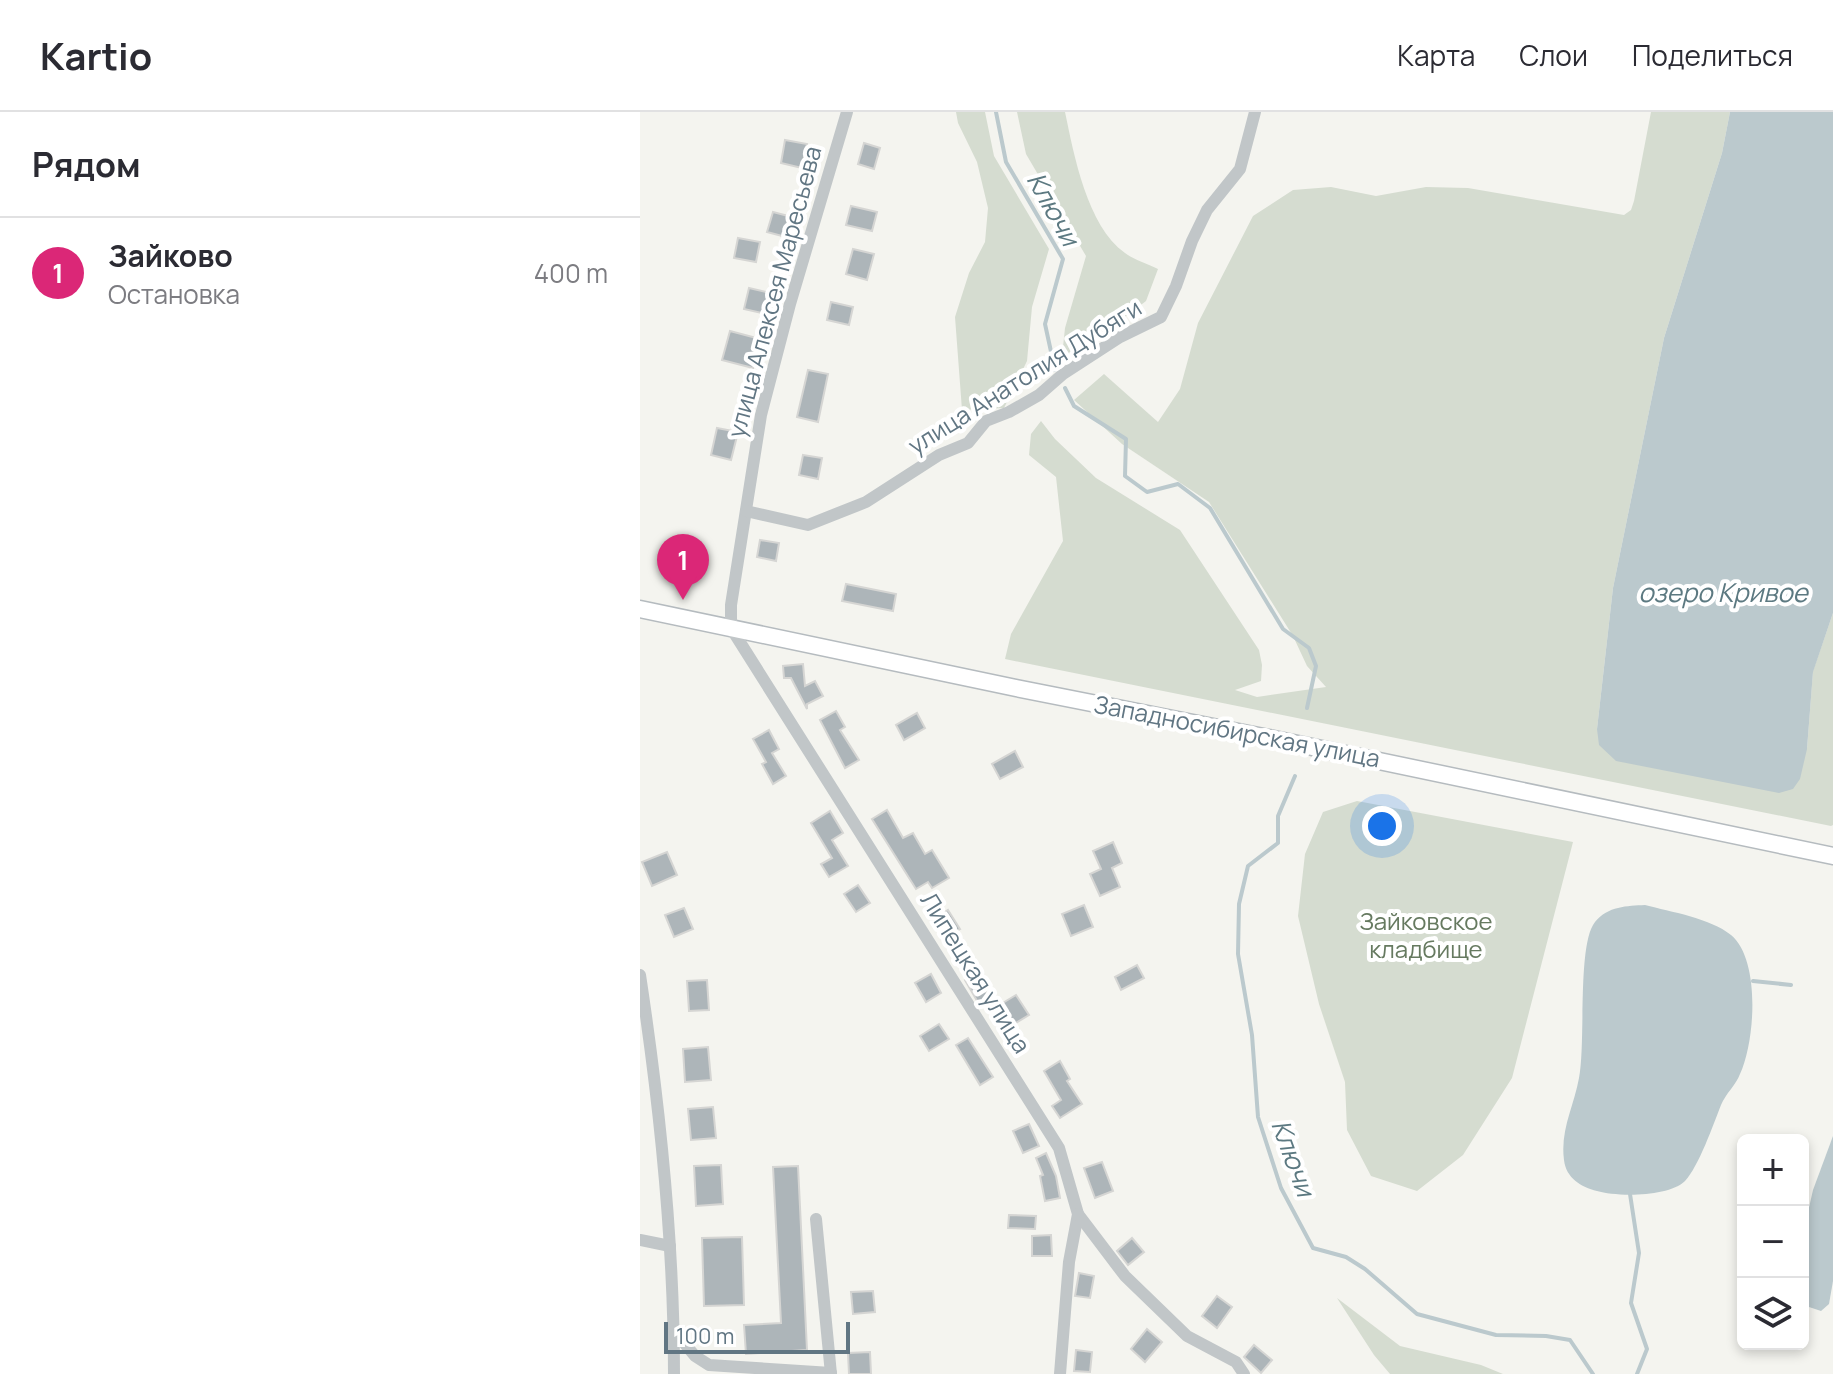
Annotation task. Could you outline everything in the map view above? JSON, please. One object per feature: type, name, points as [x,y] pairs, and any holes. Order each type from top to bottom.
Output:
[{"type":"main road","name":"Западносибирская улица","points":[[640,609],[1833,856]]},
{"type":"street","name":"улица Алексея Маресьева","points":[[731,628],[731,605],[761,415],[790,304],[847,112]]},
{"type":"street","name":"улица Анатолия Дубяги","points":[[746,511],[808,525],[866,502],[939,455],[968,443],[986,421],[1039,395],[1063,374],[1120,337],[1161,317],[1207,210],[1240,169],[1255,112]]},
{"type":"street","name":"Липецкая улица","points":[[731,628],[1059,1148],[1078,1214],[1069,1262],[1060,1374]]},
{"type":"street","points":[[640,975],[670,1246],[674,1374]]},
{"type":"street","points":[[1078,1214],[1125,1276],[1187,1336],[1236,1362],[1244,1374]]},
{"type":"street","points":[[674,1331],[695,1356],[709,1365],[831,1374],[816,1219]]},
{"type":"street","points":[[640,1240],[670,1246]]},
{"type":"green space","points":[[956,112],[985,112],[994,156],[1049,249],[1032,307],[1027,361],[1004,408],[962,410],[955,317],[969,273],[985,242],[988,208],[977,162],[958,123]]},
{"type":"green space","points":[[1017,112],[1065,112],[1084,188],[1101,226],[1125,253],[1158,269],[1146,301],[1061,366],[1065,328],[1086,256],[1026,154]]},
{"type":"green space","points":[[1651,112],[1730,112],[1722,153],[1664,338],[1613,588],[1597,729],[1807,749],[1813,671],[1833,613],[1833,825],[1005,659],[1011,634],[1063,541],[1056,477],[1029,455],[1031,434],[1041,421],[1055,439],[1096,478],[1180,530],[1259,650],[1261,681],[1235,690],[1257,697],[1326,687],[1307,666],[1293,636],[1209,502],[1122,444],[1074,400],[1104,374],[1158,422],[1180,389],[1198,323],[1253,216],[1293,190],[1331,187],[1376,196],[1426,187],[1468,188],[1624,215],[1631,210],[1634,201]]},
{"type":"green space","name":"Зайковское кладбище","points":[[1357,801],[1573,842],[1512,1078],[1463,1155],[1417,1191],[1371,1176],[1347,1130],[1345,1082],[1319,1004],[1298,916],[1305,854],[1323,812]]},
{"type":"green space","points":[[1337,1298],[1400,1346],[1481,1365],[1503,1374],[1390,1374]]},
{"type":"water","name":"озеро Кривое","points":[[1730,112],[1833,112],[1833,613],[1813,672],[1807,749],[1800,779],[1793,789],[1779,793],[1616,761],[1599,745],[1597,729],[1613,588],[1664,338],[1722,153]]},
{"type":"water","points":[[1645,905],[1690,916],[1731,935],[1741,947],[1747,963],[1751,982],[1752,1023],[1738,1078],[1723,1101],[1700,1156],[1685,1181],[1655,1193],[1606,1193],[1575,1181],[1565,1166],[1563,1149],[1581,1062],[1586,951],[1589,934],[1600,917],[1618,908]]},
{"type":"water","points":[[1833,1136],[1833,1281],[1829,1304],[1821,1311],[1809,1307],[1809,1208]]},
{"type":"building","points":[[785,140],[807,144],[802,168],[781,163]]},
{"type":"building","points":[[864,143],[880,148],[874,169],[858,164]]},
{"type":"building","points":[[851,206],[877,212],[872,231],[846,225]]},
{"type":"building","points":[[773,212],[792,217],[786,237],[767,232]]},
{"type":"building","points":[[738,238],[760,242],[756,262],[734,258]]},
{"type":"building","points":[[853,249],[874,254],[867,280],[846,274]]},
{"type":"building","points":[[749,288],[770,293],[766,314],[744,309]]},
{"type":"building","points":[[831,302],[853,307],[849,325],[827,320]]},
{"type":"building","points":[[730,331],[760,339],[753,368],[722,360]]},
{"type":"building","points":[[808,370],[828,374],[818,422],[797,417]]},
{"type":"building","points":[[717,428],[738,432],[731,460],[711,455]]},
{"type":"building","points":[[803,455],[822,458],[818,479],[799,475]]},
{"type":"building","points":[[760,540],[779,543],[776,561],[757,557]]},
{"type":"building","points":[[846,584],[896,594],[893,611],[842,601]]},
{"type":"building","points":[[803,664],[805,686],[815,681],[823,696],[807,704],[807,709],[791,678],[784,678],[783,666]]},
{"type":"building","points":[[836,711],[845,727],[840,730],[859,760],[845,768],[820,720]]},
{"type":"building","points":[[917,713],[925,728],[904,740],[896,725]]},
{"type":"building","points":[[769,730],[779,749],[772,753],[786,776],[773,784],[762,764],[766,762],[753,739]]},
{"type":"building","points":[[1015,751],[1023,767],[1000,779],[992,764]]},
{"type":"building","points":[[887,810],[903,838],[913,833],[925,854],[932,850],[949,878],[932,888],[928,882],[916,889],[872,819]]},
{"type":"building","points":[[830,811],[843,833],[832,840],[848,866],[829,877],[821,864],[832,858],[811,823]]},
{"type":"building","points":[[1113,842],[1122,863],[1112,868],[1120,887],[1100,896],[1090,874],[1101,869],[1093,851]]},
{"type":"building","points":[[667,852],[677,875],[652,886],[642,862]]},
{"type":"building","points":[[858,885],[870,903],[856,912],[844,894]]},
{"type":"building","points":[[1084,905],[1093,927],[1071,936],[1062,914]]},
{"type":"building","points":[[684,908],[693,929],[674,937],[665,915]]},
{"type":"building","points":[[948,910],[960,929],[956,931],[965,948],[955,954],[931,921]]},
{"type":"building","points":[[1137,965],[1144,978],[1121,990],[1115,977]]},
{"type":"building","points":[[975,973],[991,1000],[980,1006],[965,980]]},
{"type":"building","points":[[931,974],[941,993],[926,1002],[915,983]]},
{"type":"building","points":[[707,980],[709,1010],[689,1011],[687,981]]},
{"type":"building","points":[[1016,995],[1029,1015],[1014,1024],[1001,1004]]},
{"type":"building","points":[[939,1024],[949,1039],[929,1051],[920,1036]]},
{"type":"building","points":[[968,1038],[993,1077],[980,1085],[956,1045]]},
{"type":"building","points":[[708,1047],[711,1080],[685,1082],[683,1049]]},
{"type":"building","points":[[1060,1061],[1070,1079],[1067,1081],[1082,1104],[1060,1118],[1052,1106],[1061,1100],[1044,1071]]},
{"type":"building","points":[[713,1107],[716,1138],[691,1140],[688,1109]]},
{"type":"building","points":[[1029,1124],[1039,1146],[1023,1153],[1013,1131]]},
{"type":"building","points":[[1046,1153],[1056,1176],[1060,1198],[1045,1201],[1040,1176],[1043,1175],[1036,1158]]},
{"type":"building","points":[[1102,1162],[1113,1191],[1095,1198],[1084,1168]]},
{"type":"building","points":[[721,1165],[723,1204],[696,1206],[694,1166]]},
{"type":"building","points":[[798,1166],[807,1350],[746,1354],[744,1325],[781,1323],[773,1167]]},
{"type":"building","points":[[1009,1215],[1036,1216],[1035,1229],[1008,1228]]},
{"type":"building","points":[[1051,1235],[1052,1256],[1032,1256],[1032,1236]]},
{"type":"building","points":[[742,1237],[744,1305],[704,1306],[702,1238]]},
{"type":"building","points":[[1132,1238],[1144,1252],[1128,1265],[1117,1251]]},
{"type":"building","points":[[1079,1273],[1094,1276],[1090,1298],[1075,1296]]},
{"type":"building","points":[[873,1291],[875,1312],[853,1314],[851,1292]]},
{"type":"building","points":[[1217,1296],[1232,1307],[1217,1328],[1202,1316]]},
{"type":"building","points":[[1147,1329],[1162,1342],[1145,1362],[1131,1349]]},
{"type":"building","points":[[1254,1345],[1272,1360],[1261,1373],[1244,1357]]},
{"type":"building","points":[[1076,1350],[1092,1352],[1090,1372],[1074,1371]]},
{"type":"building","points":[[870,1352],[871,1374],[849,1374],[848,1353]]},
{"type":"waterway","name":"Ключи","points":[[996,112],[1006,162],[1063,259],[1045,324],[1055,370]]},
{"type":"waterway","name":"Ключи","points":[[1065,388],[1074,406],[1126,439],[1125,476],[1147,492],[1178,484],[1210,508],[1283,629],[1309,648],[1316,666],[1307,708]]},
{"type":"waterway","name":"Ключи","points":[[1295,776],[1278,816],[1278,843],[1248,866],[1239,904],[1238,954],[1252,1035],[1258,1117],[1281,1188],[1313,1248],[1346,1257],[1365,1269],[1417,1314],[1496,1335],[1570,1340],[1593,1374]]},
{"type":"waterway","points":[[1753,981],[1791,985]]},
{"type":"waterway","points":[[1630,1194],[1639,1253],[1631,1303],[1647,1349],[1637,1374]]},
{"type":"place","name":"Зайково","points":[[683,600]]}]
